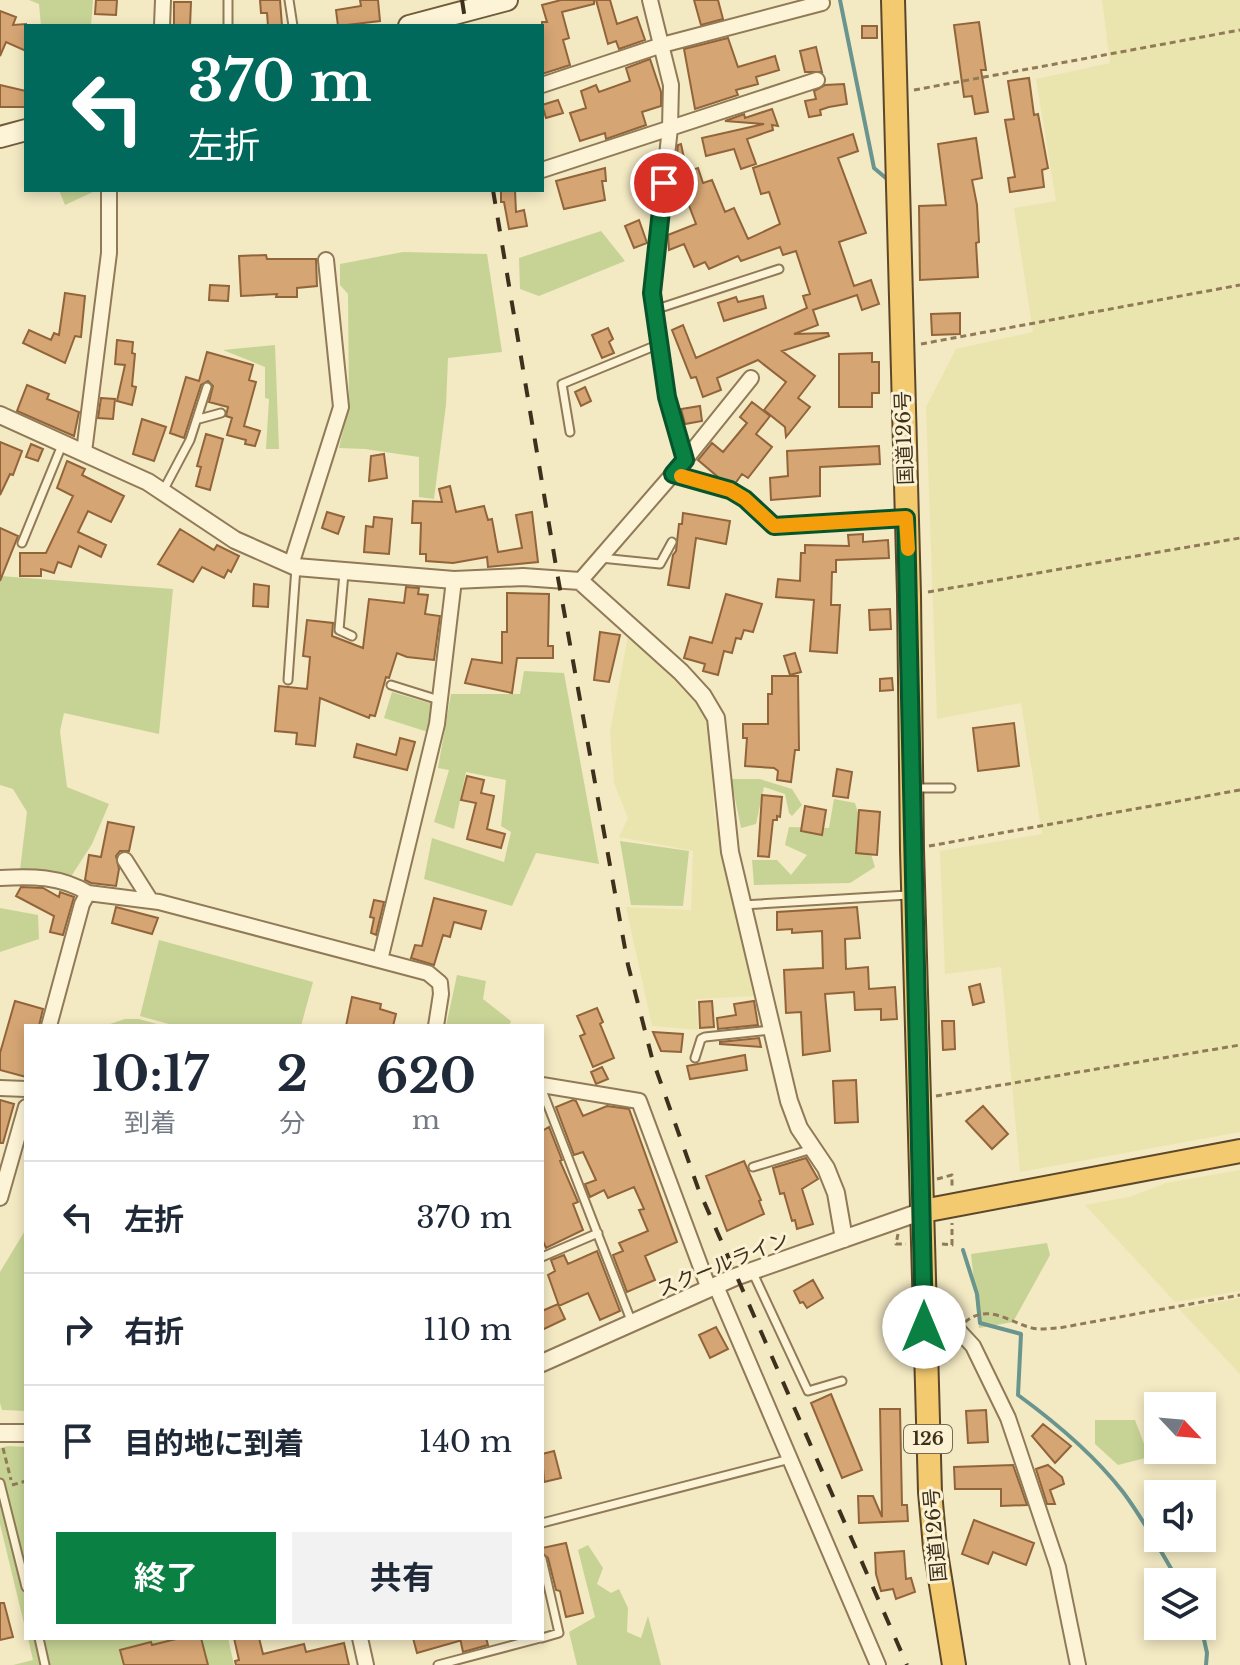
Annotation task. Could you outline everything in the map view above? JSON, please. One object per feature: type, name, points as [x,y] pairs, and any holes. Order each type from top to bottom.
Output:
[{"type":"highway","name":"国道126号","points":[[893,0],[924,1327],[934,1533],[954,1665]]},
{"type":"highway","points":[[923,1211],[1240,1151]]},
{"type":"main road","points":[[417,24],[507,0]]},
{"type":"main road","points":[[0,137],[24,131]]},
{"type":"street","points":[[162,24],[163,0]]},
{"type":"street","points":[[650,0],[671,85],[670,128],[652,293],[657,345],[667,397],[685,460]]},
{"type":"street","points":[[544,84],[662,45],[822,3]]},
{"type":"street","points":[[544,169],[817,80]]},
{"type":"street","points":[[84,452],[109,253],[109,192]]},
{"type":"street","points":[[293,566],[341,407],[326,260]]},
{"type":"street","points":[[580,581],[751,378]]},
{"type":"street","points":[[0,415],[163,491],[235,540],[293,566],[454,580],[523,577],[580,581],[681,672],[703,696],[716,718],[730,852],[789,1101],[799,1128],[826,1168],[836,1193],[844,1239]]},
{"type":"street","points":[[380,960],[441,701],[454,580]]},
{"type":"street","points":[[125,860],[151,901]]},
{"type":"street","points":[[0,878],[28,876],[53,879],[88,893],[151,901],[428,973],[440,983],[436,1024]]},
{"type":"street","points":[[50,1024],[82,904],[88,893]]},
{"type":"street","points":[[544,1087],[639,1101],[713,1288],[878,1665]]},
{"type":"street","points":[[0,1088],[24,1089]]},
{"type":"street","points":[[0,1198],[24,1114]]},
{"type":"street","name":"スクールライン","points":[[544,1362],[752,1271],[923,1211]]},
{"type":"street","points":[[924,1327],[960,1332],[973,1346],[1008,1418],[1058,1567],[1078,1665]]},
{"type":"street","points":[[0,1433],[24,1433]]},
{"type":"street","points":[[360,1640],[366,1665]]},
{"type":"lane","points":[[228,0],[228,24]]},
{"type":"lane","points":[[289,0],[293,24]]},
{"type":"lane","points":[[654,310],[779,269]]},
{"type":"lane","points":[[570,432],[562,384],[657,345]]},
{"type":"lane","points":[[163,491],[199,419],[207,387]]},
{"type":"lane","points":[[199,419],[221,413]]},
{"type":"lane","points":[[22,543],[63,443]]},
{"type":"lane","points":[[673,474],[730,490],[745,499],[774,526],[906,518]]},
{"type":"lane","points":[[601,558],[660,564],[672,542]]},
{"type":"lane","points":[[288,680],[293,566]]},
{"type":"lane","points":[[344,571],[339,630],[352,636]]},
{"type":"lane","points":[[391,685],[441,701]]},
{"type":"lane","points":[[911,788],[951,788]]},
{"type":"lane","points":[[743,905],[914,895]]},
{"type":"lane","points":[[695,1058],[701,1039],[705,1037],[773,1030]]},
{"type":"lane","points":[[544,1093],[633,1323]]},
{"type":"lane","points":[[544,1119],[552,1116]]},
{"type":"lane","points":[[753,1167],[813,1149]]},
{"type":"lane","points":[[544,1256],[598,1233]]},
{"type":"lane","points":[[752,1271],[808,1391],[842,1381]]},
{"type":"lane","points":[[544,1522],[790,1459]]},
{"type":"lane","points":[[0,1483],[24,1579]]},
{"type":"lane","points":[[544,1568],[559,1633],[544,1637]]},
{"type":"lane","points":[[39,1640],[45,1665]]},
{"type":"lane","points":[[438,1665],[534,1640]]},
{"type":"path","points":[[895,94],[1240,30]]},
{"type":"path","points":[[900,348],[1240,285]]},
{"type":"path","points":[[909,595],[1240,538]]},
{"type":"path","points":[[912,850],[1240,790]]},
{"type":"path","points":[[920,1098],[1240,1045]]},
{"type":"path","points":[[973,1315],[1001,1315],[1029,1327],[1059,1328],[1240,1295]]},
{"type":"path","points":[[12,1485],[24,1482]]},
{"type":"shaded area","points":[[1102,0],[1240,0],[1240,1132],[1020,1172],[1001,967],[945,974],[940,851],[1042,834],[1021,703],[937,719],[926,407],[956,349],[1033,332],[1014,208],[1056,201],[1036,79],[1110,63]]},
{"type":"shaded area","points":[[628,636],[679,680],[702,710],[710,729],[714,813],[758,996],[696,999],[698,1030],[652,1026],[626,907],[691,910],[693,851],[619,837],[628,818],[614,783],[610,732]]},
{"type":"shaded area","points":[[1240,1170],[1240,1291],[1175,1302],[1085,1205],[1129,1197],[1166,1183]]},
{"type":"shaded area","points":[[1240,1298],[1240,1374],[1179,1309]]},
{"type":"green space","points":[[29,0],[93,0],[91,24],[41,24],[39,4]]},
{"type":"green space","points":[[60,192],[93,192],[65,205]]},
{"type":"green space","points":[[601,231],[625,261],[539,296],[520,289],[519,258]]},
{"type":"green space","points":[[403,252],[487,254],[502,352],[448,358],[446,405],[434,499],[419,497],[419,457],[339,448],[349,406],[348,294],[340,285],[340,264]]},
{"type":"green space","points":[[275,345],[279,449],[266,449],[269,399],[265,398],[265,367],[223,350]]},
{"type":"green space","points":[[0,576],[173,589],[159,734],[64,713],[60,731],[67,787],[109,804],[92,844],[72,875],[20,870],[27,812],[13,789],[0,785]]},
{"type":"green space","points":[[524,671],[564,673],[599,864],[536,853],[512,906],[424,879],[432,838],[504,862],[511,832],[501,826],[506,780],[466,772],[454,829],[434,822],[449,770],[438,768],[451,694],[520,694]]},
{"type":"green space","points":[[392,692],[432,704],[428,732],[384,718]]},
{"type":"green space","points":[[731,779],[760,779],[792,789],[802,805],[792,816],[785,794],[764,787],[756,824],[741,828]]},
{"type":"green space","points":[[834,799],[855,803],[875,867],[850,883],[754,885],[752,860],[777,860],[791,875],[807,855],[785,845],[789,827],[829,828]]},
{"type":"green space","points":[[620,841],[689,851],[683,906],[631,905]]},
{"type":"green space","points":[[0,908],[38,915],[39,939],[0,952]]},
{"type":"green space","points":[[159,940],[313,982],[302,1024],[169,1024],[140,1016]]},
{"type":"green space","points":[[457,975],[486,981],[483,999],[511,1021],[510,1024],[446,1024]]},
{"type":"green space","points":[[139,1019],[157,1024],[110,1024]]},
{"type":"green space","points":[[24,1232],[24,1411],[2,1410],[0,1403],[0,1272]]},
{"type":"green space","points":[[1047,1243],[1050,1255],[1013,1322],[979,1328],[971,1254]]},
{"type":"green space","points":[[1095,1420],[1135,1420],[1144,1444],[1144,1458],[1118,1465],[1095,1444]]},
{"type":"green space","points":[[24,1447],[24,1624],[0,1524],[0,1448]]},
{"type":"green space","points":[[588,1545],[603,1568],[597,1584],[611,1593],[619,1589],[628,1608],[627,1632],[641,1638],[648,1616],[661,1665],[577,1665],[569,1632],[595,1617],[578,1550]]},
{"type":"green space","points":[[28,1640],[228,1640],[234,1665],[13,1665],[33,1660]]},
{"type":"building","points":[[96,0],[117,0],[116,15],[95,14]]},
{"type":"building","points":[[260,0],[280,0],[282,24],[268,24],[267,13],[261,13]]},
{"type":"building","points":[[360,0],[378,0],[380,21],[338,24],[336,10],[361,6]]},
{"type":"building","points":[[561,0],[594,0],[594,4],[562,12],[569,38],[563,40],[570,65],[544,73],[542,22],[547,22],[542,5]]},
{"type":"building","points":[[596,0],[610,0],[617,24],[637,17],[645,40],[619,49],[616,41],[608,44]]},
{"type":"building","points":[[694,0],[718,0],[723,19],[701,25]]},
{"type":"building","points":[[174,2],[191,2],[190,24],[174,24]]},
{"type":"building","points":[[0,11],[16,17],[13,25],[24,24],[24,50],[6,42],[0,56]]},
{"type":"building","points":[[979,22],[986,70],[981,70],[988,112],[975,114],[972,96],[964,97],[954,25]]},
{"type":"building","points":[[862,26],[877,26],[877,38],[862,38]]},
{"type":"building","points":[[728,38],[738,67],[775,56],[779,70],[756,77],[758,84],[736,90],[738,95],[695,109],[684,49]]},
{"type":"building","points":[[816,47],[822,72],[805,72],[800,51]]},
{"type":"building","points":[[650,59],[661,92],[661,106],[642,112],[646,125],[606,139],[605,133],[580,141],[570,113],[586,108],[581,91],[596,85],[599,92],[630,81],[626,68]]},
{"type":"building","points":[[1029,78],[1034,115],[1038,114],[1048,168],[1042,170],[1044,187],[1010,192],[1008,178],[1015,177],[1005,120],[1014,119],[1008,81]]},
{"type":"building","points":[[844,84],[847,104],[820,110],[821,115],[809,117],[805,101],[816,99],[814,91],[825,85]]},
{"type":"building","points":[[0,85],[24,91],[24,107],[0,107]]},
{"type":"building","points":[[558,100],[563,113],[546,118],[544,104]]},
{"type":"building","points":[[772,109],[778,126],[772,125],[773,130],[747,139],[756,164],[741,169],[734,149],[706,156],[702,138],[764,124],[725,121]]},
{"type":"building","points":[[853,134],[858,151],[838,158],[866,233],[839,242],[854,286],[871,280],[879,304],[862,310],[857,295],[813,310],[818,325],[794,334],[828,333],[829,336],[782,351],[815,376],[798,398],[810,407],[786,437],[785,427],[764,410],[786,382],[758,360],[717,378],[721,390],[703,397],[696,377],[691,378],[672,330],[683,325],[696,358],[807,308],[803,296],[810,294],[796,251],[783,255],[780,247],[741,261],[738,256],[709,269],[705,262],[694,267],[684,244],[669,250],[668,235],[696,224],[688,203],[671,210],[673,193],[677,192],[674,182],[678,145],[681,144],[687,172],[698,168],[703,183],[712,180],[725,212],[734,208],[748,239],[780,224],[769,192],[761,194],[753,168]]},
{"type":"building","points":[[976,138],[982,178],[972,180],[977,205],[978,277],[920,280],[919,206],[946,205],[938,144]]},
{"type":"building","points":[[605,168],[606,181],[602,181],[605,200],[564,209],[556,181]]},
{"type":"building","points":[[501,192],[515,192],[516,212],[524,210],[527,226],[509,229],[504,202],[501,202]]},
{"type":"building","points":[[639,220],[647,243],[634,248],[625,226]]},
{"type":"building","points":[[266,255],[267,259],[316,259],[317,286],[297,288],[297,297],[276,297],[277,294],[241,296],[239,256]]},
{"type":"building","points":[[210,285],[229,286],[228,301],[209,300]]},
{"type":"building","points":[[65,293],[85,296],[81,337],[75,336],[65,363],[23,343],[29,330],[51,340],[54,333],[59,335]]},
{"type":"building","points":[[763,296],[766,308],[724,321],[718,303],[736,297],[738,302]]},
{"type":"building","points":[[960,313],[960,334],[932,335],[931,314]]},
{"type":"building","points":[[608,328],[614,353],[602,358],[592,335]]},
{"type":"building","points":[[117,340],[133,342],[132,386],[136,387],[132,405],[117,401],[125,365],[115,364]]},
{"type":"building","points":[[207,352],[253,365],[249,380],[256,382],[244,426],[260,431],[255,446],[227,435],[232,418],[226,416],[228,407],[209,402],[213,386],[208,381],[201,385],[184,438],[170,433],[186,377],[199,381]]},
{"type":"building","points":[[872,353],[872,362],[879,362],[879,393],[872,393],[872,407],[839,407],[839,354]]},
{"type":"building","points":[[27,385],[49,394],[47,399],[79,412],[74,436],[17,411]]},
{"type":"building","points":[[585,387],[591,401],[581,406],[575,392]]},
{"type":"building","points":[[101,398],[115,399],[113,419],[98,418]]},
{"type":"building","points":[[752,402],[770,416],[756,434],[772,447],[748,478],[742,474],[734,485],[724,482],[698,460],[712,443],[723,452],[747,423],[740,417]]},
{"type":"building","points":[[700,406],[702,421],[685,424],[681,409]]},
{"type":"building","points":[[142,419],[166,427],[154,461],[133,454]]},
{"type":"building","points":[[206,434],[223,439],[210,490],[196,486],[201,467],[197,466]]},
{"type":"building","points":[[0,442],[22,451],[13,475],[10,474],[0,495]]},
{"type":"building","points":[[31,444],[43,449],[38,461],[26,457]]},
{"type":"building","points":[[879,446],[880,464],[820,467],[820,496],[771,500],[770,478],[788,476],[787,451]]},
{"type":"building","points":[[384,454],[387,478],[369,481],[371,456]]},
{"type":"building","points":[[67,461],[85,469],[82,475],[124,496],[111,522],[88,511],[78,532],[106,545],[101,557],[79,546],[71,567],[58,562],[54,573],[41,569],[41,576],[20,576],[20,553],[46,553],[73,496],[57,488]]},
{"type":"building","points":[[450,486],[456,512],[484,506],[488,520],[492,519],[498,552],[522,548],[516,515],[532,512],[538,562],[488,567],[487,557],[453,563],[426,561],[426,554],[420,554],[421,523],[412,523],[413,501],[442,502],[439,489]]},
{"type":"building","points":[[327,512],[344,517],[338,534],[322,528]]},
{"type":"building","points":[[683,513],[730,521],[726,544],[696,538],[689,588],[668,585]]},
{"type":"building","points":[[374,517],[392,519],[389,554],[364,552],[366,526],[373,527]]},
{"type":"building","points":[[0,528],[18,536],[0,581]]},
{"type":"building","points":[[180,529],[214,550],[217,545],[239,556],[231,572],[228,570],[224,578],[202,567],[193,582],[158,564]]},
{"type":"building","points":[[863,534],[863,542],[888,540],[889,558],[836,560],[836,572],[832,572],[831,605],[840,605],[837,653],[810,651],[814,600],[776,597],[778,579],[800,581],[801,553],[805,553],[805,545],[849,546],[848,535]]},
{"type":"building","points":[[254,584],[269,586],[268,607],[253,606]]},
{"type":"building","points":[[406,587],[419,588],[418,594],[428,595],[425,614],[440,616],[434,660],[397,653],[389,678],[386,677],[375,716],[370,715],[369,718],[320,698],[315,746],[296,744],[297,733],[275,731],[279,686],[307,689],[310,657],[303,656],[307,620],[333,623],[332,636],[363,648],[369,599],[404,603]]},
{"type":"building","points":[[507,593],[549,594],[548,646],[553,646],[553,658],[517,658],[512,693],[465,683],[472,659],[502,663],[502,632],[507,632]]},
{"type":"building","points":[[726,594],[762,604],[753,632],[744,630],[741,639],[736,638],[732,653],[724,651],[718,675],[703,671],[705,664],[684,658],[690,637],[712,643]]},
{"type":"building","points":[[890,609],[891,629],[870,630],[869,610]]},
{"type":"building","points":[[600,632],[620,635],[609,682],[594,680]]},
{"type":"building","points":[[795,653],[801,672],[790,675],[784,656]]},
{"type":"building","points":[[772,676],[798,676],[799,750],[795,750],[791,782],[777,780],[778,771],[774,768],[745,766],[747,738],[743,738],[743,724],[768,724],[768,694],[772,694]]},
{"type":"building","points":[[892,678],[893,690],[880,691],[880,679]]},
{"type":"building","points":[[1014,723],[1019,766],[978,771],[973,728]]},
{"type":"building","points":[[400,738],[415,742],[407,770],[354,757],[357,744],[396,755]]},
{"type":"building","points":[[837,769],[852,772],[848,798],[833,796]]},
{"type":"building","points":[[467,776],[484,780],[481,793],[494,796],[487,829],[505,834],[501,848],[467,839],[476,803],[461,800]]},
{"type":"building","points":[[762,795],[782,797],[780,817],[773,820],[769,857],[758,856]]},
{"type":"building","points":[[805,806],[826,810],[822,835],[801,831]]},
{"type":"building","points":[[859,810],[880,812],[877,855],[856,853]]},
{"type":"building","points":[[108,822],[134,827],[129,851],[120,851],[116,856],[119,869],[116,886],[85,880],[89,855],[101,857]]},
{"type":"building","points":[[21,887],[43,888],[59,897],[60,892],[74,897],[63,935],[50,932],[54,916],[16,896]]},
{"type":"building","points":[[434,898],[486,911],[481,929],[454,922],[450,937],[443,935],[434,965],[411,958],[415,945],[422,946]]},
{"type":"building","points":[[374,900],[384,902],[376,935],[371,933],[374,918],[370,917]]},
{"type":"building","points":[[116,907],[158,918],[152,934],[112,923]]},
{"type":"building","points":[[857,907],[860,938],[845,939],[846,969],[868,967],[869,989],[895,987],[897,1019],[881,1020],[881,1009],[855,1010],[854,992],[825,994],[830,1051],[803,1055],[801,1012],[786,1013],[784,970],[823,968],[822,931],[792,933],[792,929],[777,930],[777,912]]},
{"type":"building","points":[[980,984],[984,1002],[973,1005],[969,987]]},
{"type":"building","points":[[352,997],[381,1004],[380,1009],[396,1014],[394,1024],[346,1024]]},
{"type":"building","points":[[15,1001],[43,1009],[39,1024],[24,1024],[24,1076],[0,1070],[0,1053]]},
{"type":"building","points":[[712,1001],[714,1027],[700,1028],[699,1002]]},
{"type":"building","points":[[754,1001],[758,1025],[718,1029],[717,1018],[736,1015],[734,1004]]},
{"type":"building","points":[[597,1008],[614,1058],[593,1067],[580,1036],[585,1034],[577,1016]]},
{"type":"building","points":[[942,1021],[954,1021],[955,1049],[943,1050]]},
{"type":"building","points":[[653,1032],[683,1034],[681,1052],[661,1051]]},
{"type":"building","points":[[759,1038],[761,1047],[720,1044],[720,1042]]},
{"type":"building","points":[[745,1055],[747,1070],[690,1079],[687,1066]]},
{"type":"building","points":[[602,1067],[608,1079],[596,1084],[591,1072]]},
{"type":"building","points":[[856,1080],[858,1122],[835,1123],[833,1081]]},
{"type":"building","points":[[0,1100],[14,1104],[3,1143],[0,1143]]},
{"type":"building","points":[[573,1100],[583,1116],[607,1106],[629,1109],[677,1242],[645,1256],[655,1280],[627,1292],[613,1255],[623,1251],[619,1243],[648,1231],[639,1210],[644,1209],[634,1187],[608,1198],[604,1190],[590,1197],[585,1184],[596,1180],[583,1152],[574,1155],[556,1107]]},
{"type":"building","points":[[983,1106],[1008,1134],[992,1149],[966,1121]]},
{"type":"building","points":[[549,1127],[562,1160],[578,1202],[573,1204],[583,1230],[546,1248],[544,1244],[544,1130]]},
{"type":"building","points":[[806,1158],[818,1179],[802,1189],[813,1224],[797,1229],[784,1193],[780,1194],[773,1168]]},
{"type":"building","points":[[744,1161],[764,1214],[727,1231],[706,1176]]},
{"type":"building","points":[[597,1251],[620,1311],[600,1320],[588,1293],[559,1306],[548,1275],[555,1271],[551,1260],[564,1255],[568,1264]]},
{"type":"building","points":[[813,1280],[823,1298],[807,1308],[803,1302],[800,1303],[794,1291]]},
{"type":"building","points":[[558,1304],[565,1319],[544,1329],[544,1310]]},
{"type":"building","points":[[716,1327],[728,1349],[710,1358],[699,1335]]},
{"type":"building","points":[[831,1394],[862,1470],[842,1478],[811,1403]]},
{"type":"building","points":[[880,1409],[900,1409],[902,1505],[907,1505],[908,1521],[859,1523],[858,1496],[873,1496],[882,1517]]},
{"type":"building","points":[[986,1410],[988,1442],[968,1443],[966,1411]]},
{"type":"building","points":[[1043,1424],[1071,1446],[1055,1463],[1032,1436]]},
{"type":"building","points":[[554,1451],[561,1478],[544,1482],[544,1454]]},
{"type":"building","points":[[1013,1465],[1027,1505],[1001,1506],[1001,1489],[955,1489],[954,1467]]},
{"type":"building","points":[[1048,1465],[1062,1477],[1064,1484],[1050,1490],[1055,1504],[1047,1504],[1036,1469]]},
{"type":"building","points":[[974,1520],[1034,1543],[1026,1565],[993,1552],[988,1564],[962,1554]]},
{"type":"building","points":[[566,1543],[583,1613],[566,1617],[544,1548]]},
{"type":"building","points":[[904,1551],[906,1579],[911,1578],[915,1592],[896,1599],[893,1589],[881,1591],[875,1553]]},
{"type":"building","points":[[0,1603],[4,1603],[13,1637],[0,1640]]},
{"type":"building","points":[[172,1640],[202,1640],[208,1665],[124,1665],[120,1650],[151,1642],[152,1645]]},
{"type":"building","points":[[234,1640],[260,1640],[263,1654],[304,1644],[306,1652],[344,1643],[349,1665],[236,1665],[235,1661],[239,1660]]},
{"type":"building","points":[[414,1640],[459,1640],[459,1641],[417,1653]]},
{"type":"building","points":[[460,1640],[487,1640],[488,1645],[463,1652]]},
{"type":"waterway","points":[[840,0],[874,168],[887,179]]},
{"type":"waterway","points":[[963,1250],[977,1294],[980,1323],[1021,1334],[1018,1395],[1100,1465],[1123,1492],[1171,1568]]},
{"type":"waterway","points":[[1204,1640],[1206,1665]]},
{"type":"railway","points":[[462,0],[466,24]]},
{"type":"railway","points":[[493,192],[558,578],[628,965],[652,1058],[698,1188],[907,1665]]},
{"type":"slow traffic","points":[[681,476],[730,490],[745,499],[774,526],[906,518],[908,549]]},
{"type":"route","points":[[664,183],[652,293],[657,345],[667,397],[685,460],[673,474],[730,490],[745,499],[774,526],[906,518],[924,1327]]}]
